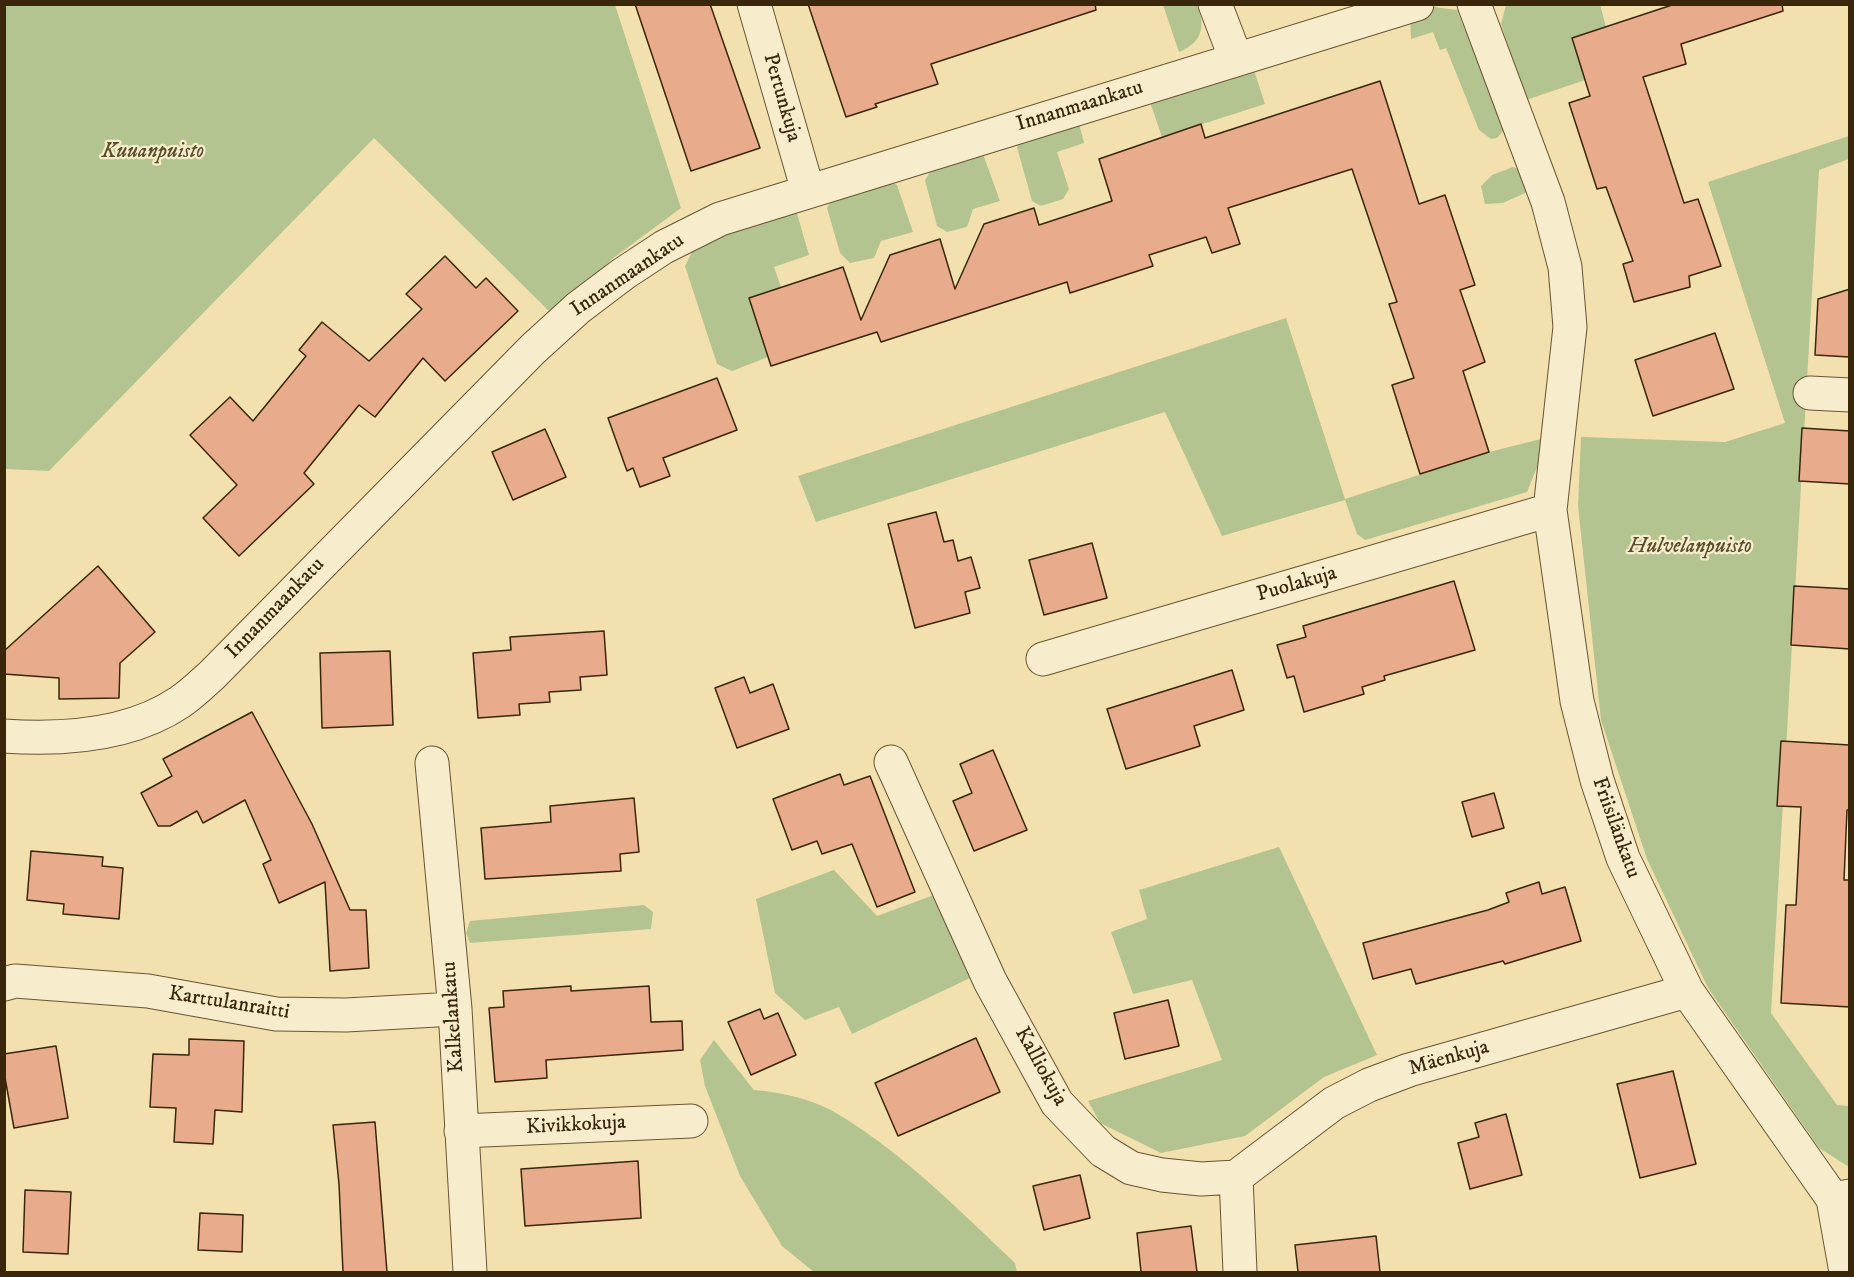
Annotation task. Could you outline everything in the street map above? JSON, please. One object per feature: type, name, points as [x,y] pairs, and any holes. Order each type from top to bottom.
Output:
[{"type":"street","name":"Pertunkuja","points":[[754,4],[808,191]]},
{"type":"street","points":[[1215,4],[1236,58]]},
{"type":"street","name":"Innanmaankatu","points":[[4,736],[44,739],[113,730],[153,716],[180,702],[212,675],[533,349],[578,308],[664,247],[720,219],[1417,4]]},
{"type":"street","name":"Friisilänkatu","points":[[1474,4],[1548,201],[1565,267],[1570,327],[1550,510],[1577,701],[1597,780],[1623,858],[1687,991],[1841,1198]]},
{"type":"street","points":[[1810,393],[1850,395]]},
{"type":"street","name":"Puolakuja","points":[[1043,659],[1550,510]]},
{"type":"street","name":"Kalliokuja","points":[[891,762],[990,981],[1057,1103],[1103,1151],[1131,1168],[1162,1175],[1201,1179],[1236,1178]]},
{"type":"street","name":"Kalkelankatu","points":[[432,763],[455,1009],[470,1272]]},
{"type":"street","name":"Karttulanraitti","points":[[4,984],[15,981],[148,991],[276,1014],[346,1015],[455,1009]]},
{"type":"street","name":"Mäenkuja","points":[[1236,1178],[1326,1109],[1369,1085],[1409,1070],[1687,991]]},
{"type":"street","name":"Kivikkokuja","points":[[461,1131],[691,1121]]},
{"type":"street","points":[[1236,1178],[1240,1272]]},
{"type":"street","points":[[1841,1198],[1846,1272]]},
{"type":"green space","points":[[1600,4],[1606,27],[1572,39],[1585,80],[1526,100],[1501,24],[1506,5]]},
{"type":"green space","name":"Kuuanpuisto","points":[[4,5],[615,5],[681,208],[612,259],[554,316],[374,138],[49,471],[5,469]]},
{"type":"green space","points":[[1163,5],[1197,5],[1200,13],[1201,27],[1197,39],[1179,52]]},
{"type":"green space","points":[[1434,7],[1457,10],[1504,130],[1497,138],[1491,139],[1479,130],[1446,48],[1440,50],[1433,32],[1411,39],[1410,15]]},
{"type":"green space","points":[[1252,64],[1265,104],[1162,137],[1151,105],[1153,96]]},
{"type":"green space","points":[[1079,123],[1084,143],[1057,152],[1069,189],[1063,199],[1041,206],[1032,201],[1017,147],[1022,137]]},
{"type":"green space","name":"Hulvelanpuisto","points":[[1849,136],[1849,159],[1819,170],[1771,1013],[1837,1105],[1849,1106],[1849,1167],[1819,1148],[1708,988],[1647,859],[1601,720],[1578,506],[1581,437],[1725,442],[1785,423],[1708,182]]},
{"type":"green space","points":[[983,154],[1000,201],[973,209],[967,227],[947,232],[937,226],[925,180],[935,164]]},
{"type":"green space","points":[[1513,167],[1527,172],[1532,190],[1503,203],[1485,204],[1481,186],[1492,175]]},
{"type":"green space","points":[[886,180],[897,185],[913,232],[881,241],[874,258],[850,263],[840,253],[827,208],[834,195]]},
{"type":"green space","points":[[796,210],[809,255],[774,267],[781,287],[749,298],[768,357],[732,371],[717,364],[685,266],[695,246]]},
{"type":"green space","points":[[1286,318],[1345,499],[1489,452],[1541,439],[1542,455],[1527,492],[1365,540],[1357,534],[1345,500],[1222,536],[1165,412],[816,522],[798,476]]},
{"type":"green space","points":[[1279,847],[1377,1055],[1324,1077],[1245,1136],[1161,1153],[1100,1123],[1088,1101],[1222,1060],[1192,980],[1133,994],[1111,932],[1147,919],[1139,890]]},
{"type":"green space","points":[[834,870],[877,916],[934,895],[970,978],[852,1034],[839,1007],[805,1020],[775,993],[756,899]]},
{"type":"green space","points":[[644,905],[653,912],[651,929],[470,943],[466,933],[470,921]]},
{"type":"green space","points":[[714,1040],[754,1090],[788,1095],[821,1105],[887,1148],[932,1185],[1015,1263],[1017,1272],[814,1272],[782,1246],[740,1176],[705,1086],[700,1060]]},
{"type":"building","points":[[635,4],[710,4],[760,148],[691,171]]},
{"type":"building","points":[[808,4],[1095,4],[1096,10],[931,64],[938,84],[875,104],[877,107],[846,117]]},
{"type":"building","points":[[1675,4],[1782,4],[1783,11],[1681,44],[1686,64],[1643,77],[1684,203],[1698,199],[1721,266],[1689,276],[1690,287],[1634,302],[1623,264],[1633,261],[1606,187],[1597,189],[1569,103],[1590,96],[1572,38]]},
{"type":"building","points":[[1380,81],[1419,204],[1445,195],[1475,285],[1460,290],[1485,362],[1463,371],[1489,452],[1420,474],[1392,385],[1414,378],[1389,304],[1397,302],[1352,169],[1228,208],[1240,244],[1212,253],[1206,237],[1149,255],[1153,266],[1070,293],[1067,282],[881,342],[877,332],[771,366],[749,298],[843,267],[861,320],[890,255],[940,239],[955,289],[984,224],[1034,208],[1039,225],[1112,201],[1099,159],[1201,124],[1205,138]]},
{"type":"building","points":[[445,256],[476,288],[486,278],[518,311],[445,381],[423,358],[375,417],[359,405],[304,473],[314,484],[239,556],[203,518],[237,485],[190,435],[230,397],[253,421],[306,356],[299,350],[322,322],[369,361],[422,309],[406,294]]},
{"type":"building","points":[[1850,289],[1850,357],[1815,355],[1818,299]]},
{"type":"building","points":[[1715,333],[1734,389],[1653,416],[1635,360]]},
{"type":"building","points":[[717,378],[737,430],[663,458],[670,476],[640,487],[633,468],[627,471],[608,418]]},
{"type":"building","points":[[1802,428],[1850,431],[1850,484],[1799,481]]},
{"type":"building","points":[[545,429],[566,477],[513,500],[492,452]]},
{"type":"building","points":[[936,512],[944,542],[953,540],[958,561],[971,557],[980,588],[965,592],[970,613],[915,628],[888,524]]},
{"type":"building","points":[[1092,543],[1107,598],[1044,615],[1029,560]]},
{"type":"building","points":[[98,566],[155,632],[120,663],[119,698],[59,699],[59,678],[4,674],[4,651]]},
{"type":"building","points":[[1454,581],[1475,650],[1384,676],[1385,680],[1362,687],[1364,694],[1304,712],[1294,676],[1287,678],[1277,645],[1306,637],[1303,626]]},
{"type":"building","points":[[1794,586],[1850,589],[1850,649],[1791,645]]},
{"type":"building","points":[[604,631],[607,675],[580,677],[581,690],[549,692],[550,702],[519,704],[520,715],[478,718],[473,653],[511,650],[510,637]]},
{"type":"building","points":[[390,651],[393,725],[322,728],[320,653]]},
{"type":"building","points":[[1232,670],[1244,710],[1194,726],[1200,746],[1126,769],[1107,709]]},
{"type":"building","points":[[744,677],[750,693],[773,684],[789,729],[737,748],[715,688]]},
{"type":"building","points":[[252,712],[312,824],[350,910],[366,910],[369,968],[330,971],[325,882],[279,903],[263,864],[271,860],[245,800],[203,823],[197,811],[170,826],[158,826],[141,793],[172,776],[163,759]]},
{"type":"building","points":[[1781,741],[1850,745],[1850,810],[1847,810],[1844,880],[1850,880],[1850,1007],[1781,1003],[1786,905],[1796,905],[1801,807],[1777,806]]},
{"type":"building","points":[[993,750],[1027,830],[974,851],[953,801],[972,793],[960,764]]},
{"type":"building","points":[[840,774],[844,785],[870,776],[915,892],[877,907],[852,844],[822,854],[817,841],[792,850],[773,799]]},
{"type":"building","points":[[1494,793],[1504,828],[1472,837],[1462,802]]},
{"type":"building","points":[[634,798],[639,852],[620,854],[621,871],[485,879],[481,828],[551,822],[550,806]]},
{"type":"building","points":[[31,851],[103,857],[102,866],[123,868],[119,919],[63,914],[64,904],[27,900]]},
{"type":"building","points":[[1539,882],[1542,894],[1565,887],[1581,941],[1505,964],[1503,961],[1416,984],[1411,969],[1373,979],[1363,943],[1488,910],[1509,902],[1506,893]]},
{"type":"building","points":[[571,986],[571,991],[649,986],[651,1022],[682,1021],[683,1050],[546,1060],[547,1078],[495,1082],[489,1008],[504,1007],[503,991]]},
{"type":"building","points":[[1168,1000],[1179,1046],[1125,1059],[1114,1013]]},
{"type":"building","points":[[760,1009],[764,1019],[778,1013],[796,1055],[751,1075],[728,1022]]},
{"type":"building","points":[[976,1038],[1000,1092],[898,1136],[875,1083]]},
{"type":"building","points":[[189,1039],[244,1041],[242,1112],[215,1110],[213,1144],[174,1142],[176,1108],[150,1107],[153,1054],[189,1055]]},
{"type":"building","points":[[56,1046],[68,1118],[14,1128],[4,1072],[4,1054]]},
{"type":"building","points":[[1673,1071],[1696,1164],[1640,1178],[1617,1084]]},
{"type":"building","points":[[1506,1114],[1522,1175],[1470,1189],[1458,1143],[1479,1137],[1475,1123]]},
{"type":"building","points":[[375,1122],[387,1272],[343,1272],[339,1184],[333,1125]]},
{"type":"building","points":[[638,1161],[641,1218],[525,1226],[521,1169]]},
{"type":"building","points":[[1080,1175],[1090,1218],[1044,1230],[1033,1186]]},
{"type":"building","points":[[25,1190],[71,1192],[68,1254],[23,1252]]},
{"type":"building","points":[[200,1213],[243,1215],[242,1252],[198,1250]]},
{"type":"building","points":[[1191,1226],[1197,1272],[1141,1272],[1137,1233]]},
{"type":"building","points":[[1376,1236],[1380,1272],[1298,1272],[1295,1245]]}]
